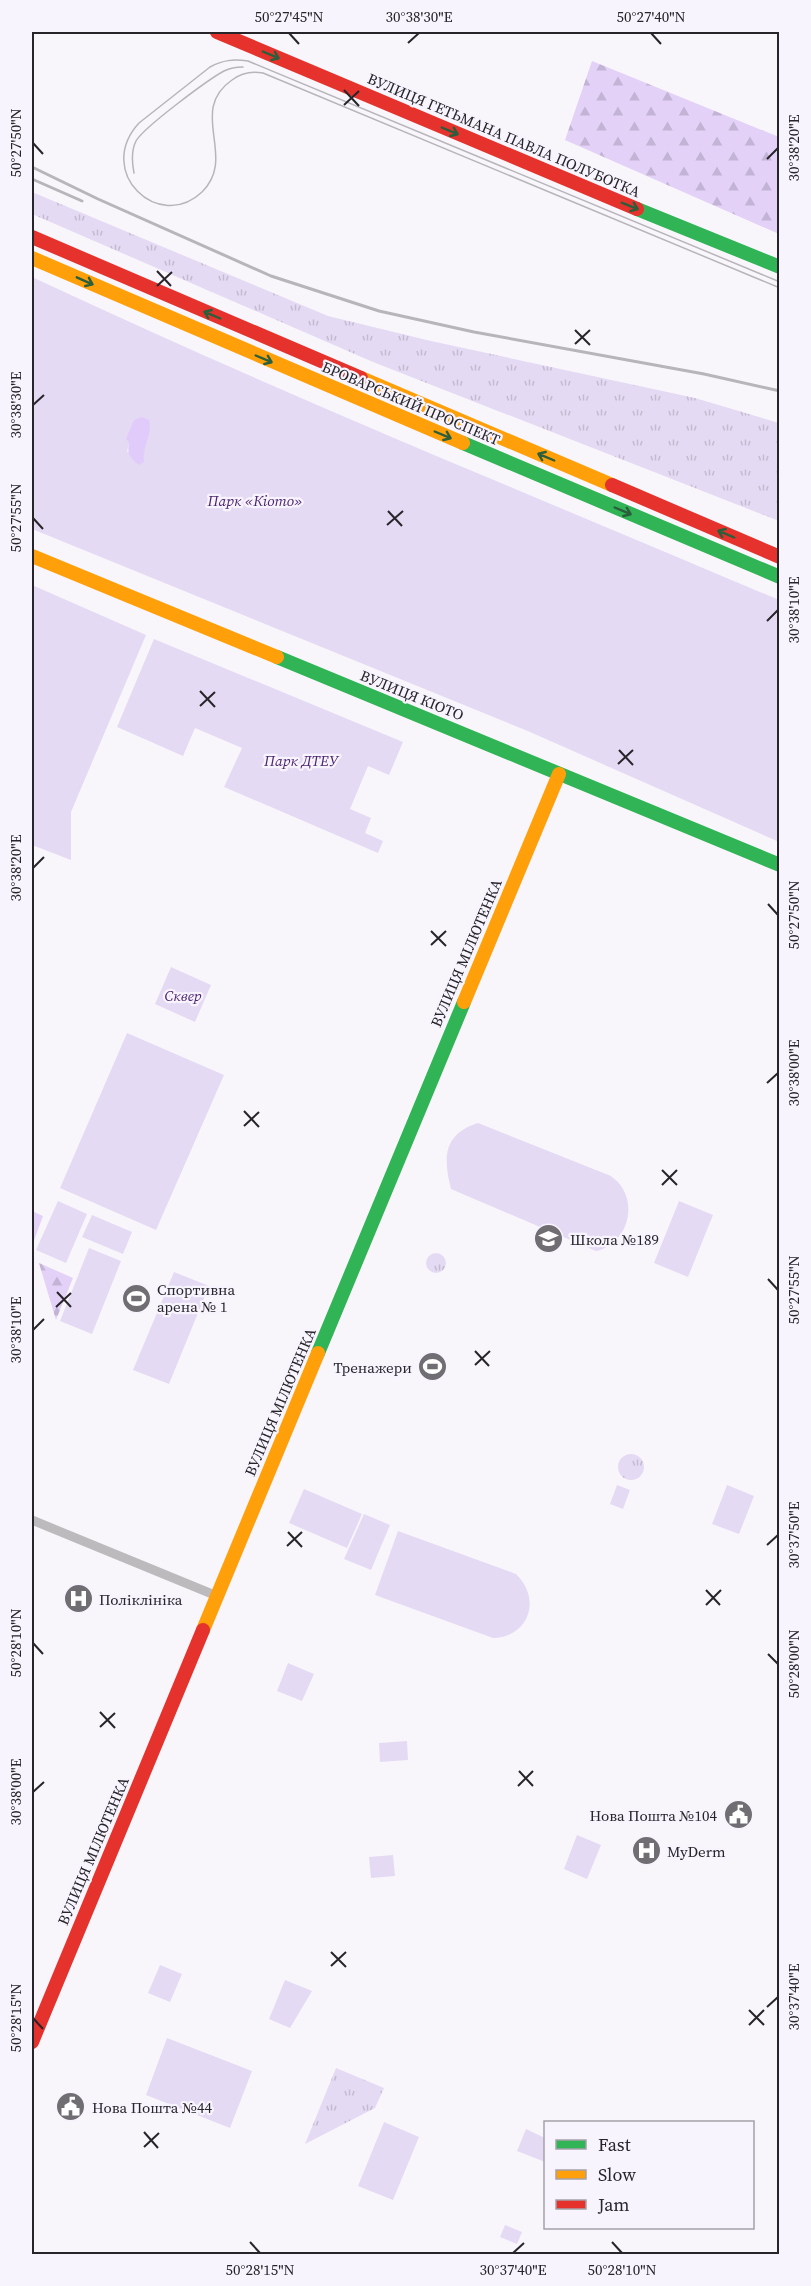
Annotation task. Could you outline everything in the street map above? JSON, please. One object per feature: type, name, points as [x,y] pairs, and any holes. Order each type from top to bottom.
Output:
[{"type":"main road","name":"ВУЛИЦЯ ГЕТЬМАНА ПАВЛА ПОЛУБОТКА","points":[[217,32],[525,163],[780,267]]},
{"type":"main road","name":"БРОВАРСЬКИЙ ПРОСПЕКТ","points":[[32,237],[780,557]]},
{"type":"main road","name":"БРОВАРСЬКИЙ ПРОСПЕКТ","points":[[32,258],[780,577]]},
{"type":"main road","name":"ВУЛИЦЯ КІОТО","points":[[32,556],[780,865]]},
{"type":"main road","name":"ВУЛИЦЯ МІЛЮТЕНКА","points":[[32,2042],[559,774]]},
{"type":"street","points":[[32,1520],[217,1596]]},
{"type":"green space","points":[[592,61],[779,137],[779,234],[565,140]]},
{"type":"green space","points":[[32,192],[328,316],[431,341],[695,398],[779,423],[779,521],[373,362],[32,214]]},
{"type":"green space","name":"Парк «Кіото»","points":[[32,277],[310,402],[779,600],[779,842],[530,732],[32,529]],"holes":[[[134,420],[149,420],[143,452],[127,452]]]},
{"type":"green space","points":[[32,585],[146,635],[71,812],[71,860],[32,845]]},
{"type":"green space","name":"Парк ДТЕУ","points":[[154,639],[403,742],[389,775],[368,766],[350,809],[371,818],[365,833],[383,841],[378,853],[224,787],[242,748],[195,728],[183,756],[117,727]]},
{"type":"green space","name":"Сквер","points":[[171,967],[211,985],[195,1022],[155,1004]]},
{"type":"green space","points":[[127,1033],[224,1075],[156,1230],[60,1188]]},
{"type":"green space","points":[[478,1123],[611,1176],[621,1186],[628,1205],[628,1216],[621,1234],[614,1242],[596,1251],[451,1189],[447,1167],[448,1148],[458,1134]]},
{"type":"green space","points":[[58,1201],[87,1214],[66,1263],[36,1250]]},
{"type":"green space","points":[[679,1201],[713,1215],[688,1277],[654,1263]]},
{"type":"green space","points":[[32,1211],[43,1216],[32,1246]]},
{"type":"green space","points":[[92,1215],[132,1232],[123,1254],[82,1237]]},
{"type":"green space","points":[[89,1248],[121,1261],[92,1334],[60,1321]]},
{"type":"green space","points":[[436,1253],[443,1256],[446,1263],[443,1270],[436,1273],[429,1270],[426,1263],[429,1256]]},
{"type":"green space","points":[[39,1263],[73,1278],[56,1320]]},
{"type":"green space","points":[[174,1272],[209,1286],[169,1384],[133,1370]]},
{"type":"green space","name":"Тренажери","points":[[429,1357],[442,1362],[437,1377],[423,1372]]},
{"type":"green space","points":[[631,1454],[640,1458],[644,1467],[640,1476],[631,1480],[622,1476],[618,1467],[622,1458]]},
{"type":"green space","points":[[617,1485],[630,1490],[623,1509],[610,1504]]},
{"type":"green space","points":[[727,1485],[754,1496],[739,1534],[712,1524]]},
{"type":"green space","points":[[304,1489],[362,1514],[347,1548],[289,1523]]},
{"type":"green space","points":[[364,1514],[390,1525],[371,1570],[344,1559]]},
{"type":"green space","points":[[398,1531],[516,1574],[524,1584],[530,1605],[523,1624],[505,1636],[493,1638],[375,1595]]},
{"type":"green space","points":[[288,1663],[314,1674],[302,1701],[277,1691]]},
{"type":"green space","points":[[407,1741],[408,1760],[380,1762],[379,1743]]},
{"type":"green space","points":[[577,1835],[601,1845],[587,1879],[564,1869]]},
{"type":"green space","points":[[393,1855],[395,1876],[371,1878],[369,1857]]},
{"type":"green space","points":[[160,1965],[182,1974],[170,2002],[148,1993]]},
{"type":"green space","points":[[285,1980],[312,1991],[290,2028],[269,2019]]},
{"type":"green space","points":[[167,2038],[252,2071],[230,2128],[146,2095]]},
{"type":"green space","points":[[336,2068],[384,2088],[375,2108],[305,2144]]},
{"type":"green space","points":[[384,2122],[419,2137],[393,2200],[358,2186]]},
{"type":"green space","points":[[526,2129],[544,2138],[544,2162],[517,2151]]},
{"type":"green space","points":[[505,2225],[522,2232],[517,2244],[500,2237]]},
{"type":"shaded area","points":[[142,417],[149,420],[150,430],[144,451],[144,462],[139,465],[130,455],[129,442],[126,439],[134,420]]},
{"type":"tram line","points":[[780,282],[248,61],[228,61],[210,67],[139,123],[127,142],[124,160],[128,177],[138,191],[151,201],[168,205],[185,203],[202,192],[212,178],[216,164],[213,106],[219,92],[239,76],[251,72],[263,73],[780,288]]},
{"type":"tram line","points":[[134,173],[133,149],[141,134],[216,76],[229,69],[243,67]]},
{"type":"railway","points":[[32,167],[271,276],[379,311],[474,332],[704,374],[780,391]]},
{"type":"railway","points":[[32,179],[82,201]]},
{"type":"traffic: fast","points":[[637,209],[780,267]]},
{"type":"traffic: fast","points":[[463,443],[780,577]]},
{"type":"traffic: fast","points":[[277,657],[780,865]]},
{"type":"traffic: fast","points":[[318,1353],[464,1002]]},
{"type":"traffic: slow","points":[[32,258],[463,443]]},
{"type":"traffic: slow","points":[[361,378],[612,485]]},
{"type":"traffic: slow","points":[[32,556],[277,657]]},
{"type":"traffic: slow","points":[[464,1002],[559,774]]},
{"type":"traffic: slow","points":[[203,1630],[318,1353]]},
{"type":"traffic: jam","points":[[217,32],[637,209]]},
{"type":"traffic: jam","points":[[32,237],[361,378]]},
{"type":"traffic: jam","points":[[612,485],[780,557]]},
{"type":"traffic: jam","points":[[32,2042],[203,1630]]},
{"type":"place","name":"Школа №189","points":[[549,1239]]},
{"type":"place","name":"Спортивна арена № 1","points":[[136,1298]]},
{"type":"place","name":"Тренажери","points":[[433,1367]]},
{"type":"place","name":"Поліклініка","points":[[78,1599]]},
{"type":"place","name":"Нова Пошта №104","points":[[738,1815]]},
{"type":"place","name":"MyDerm","points":[[646,1851]]},
{"type":"place","name":"Нова Пошта №44","points":[[71,2107]]}]
